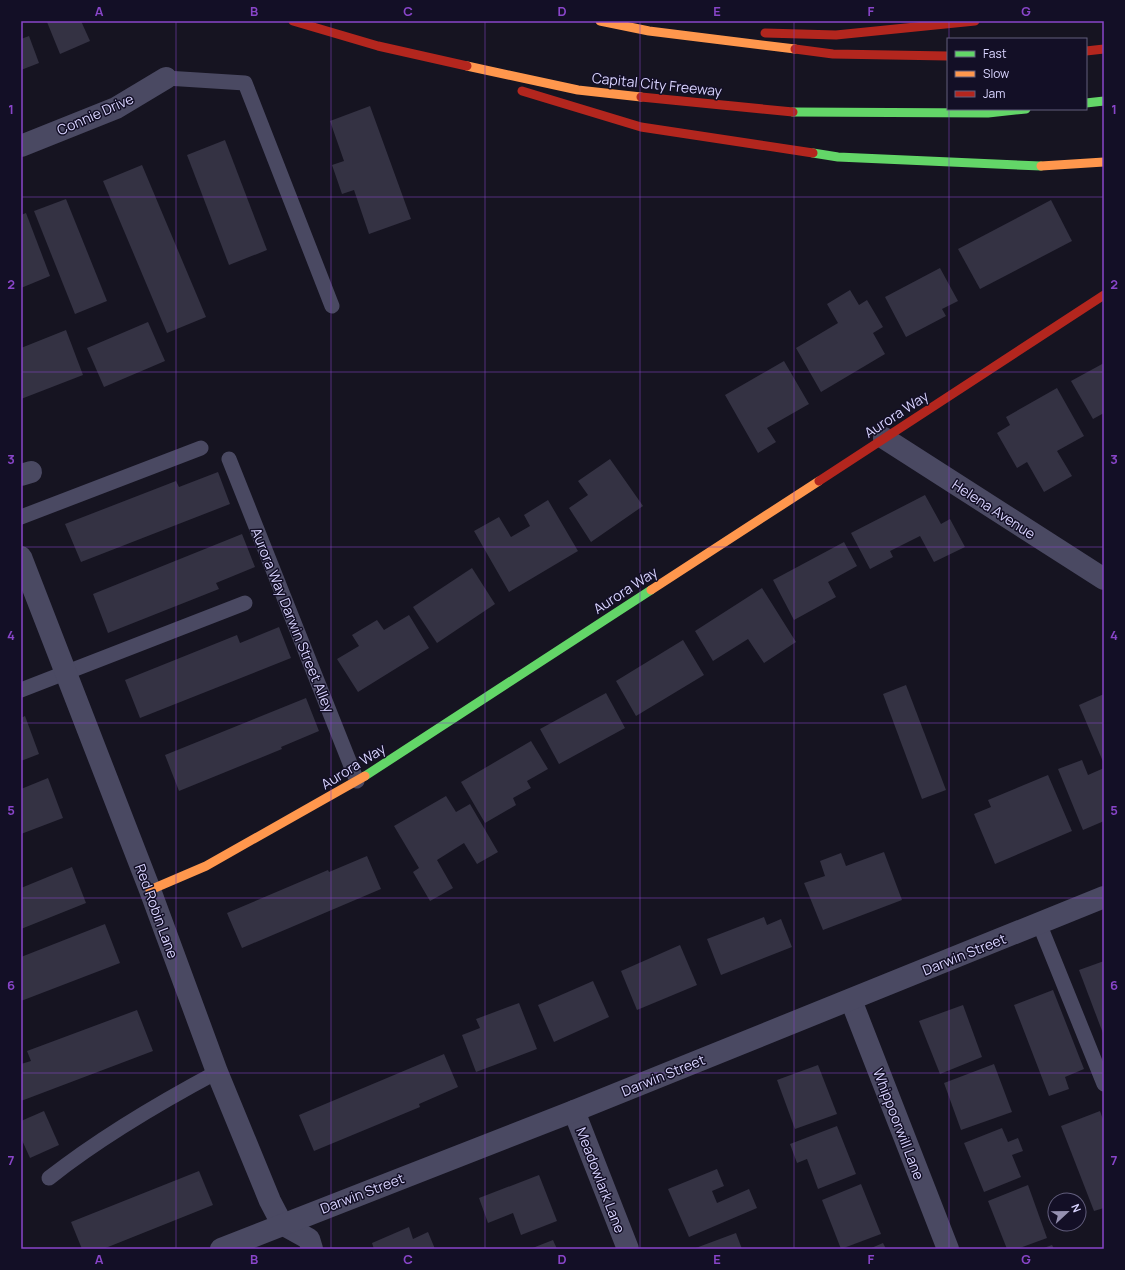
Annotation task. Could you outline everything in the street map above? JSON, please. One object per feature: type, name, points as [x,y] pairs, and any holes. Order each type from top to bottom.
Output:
[{"type":"main road","name":"Capital City Freeway","points":[[293,21],[378,46],[578,90],[783,112],[988,113],[1016,110]]},
{"type":"main road","points":[[600,21],[649,31],[833,54],[947,56]]},
{"type":"main road","points":[[758,33],[836,34],[975,21]]},
{"type":"main road","points":[[649,31],[735,33]]},
{"type":"main road","points":[[378,46],[483,79]]},
{"type":"main road","points":[[1087,51],[1104,49]]},
{"type":"main road","points":[[513,88],[641,127],[838,157],[1037,166],[1104,162]]},
{"type":"main road","points":[[1087,103],[1104,101]]},
{"type":"main road","name":"Aurora Way","points":[[150,890],[206,866],[358,781],[1104,295]]},
{"type":"street","name":"Connie Drive","points":[[21,146],[116,108],[166,78]]},
{"type":"street","name":"Helena Avenue","points":[[884,438],[1104,579]]},
{"type":"street","name":"Red Robin Lane","points":[[21,557],[150,890],[217,1072],[270,1201],[282,1224]]},
{"type":"street","name":"Darwin Street","points":[[221,1249],[574,1111],[1104,897]]},
{"type":"street","name":"Whippoorwill Lane","points":[[851,1000],[948,1249]]},
{"type":"street","name":"Meadowlark Lane","points":[[574,1111],[628,1249]]},
{"type":"street","points":[[282,1224],[309,1239],[312,1249]]},
{"type":"lane","points":[[166,78],[245,83],[332,306]]},
{"type":"lane","points":[[21,517],[201,448]]},
{"type":"lane","name":"Aurora Way Darwin Street Alley","points":[[230,459],[358,781]]},
{"type":"lane","points":[[21,690],[245,603]]},
{"type":"lane","points":[[1039,923],[1104,1084]]},
{"type":"lane","points":[[49,1178],[79,1155],[176,1094],[217,1072]]},
{"type":"building","points":[[81,21],[90,41],[60,54],[47,22]]},
{"type":"building","points":[[29,36],[39,63],[21,70],[21,39]]},
{"type":"building","points":[[370,106],[411,219],[369,234],[354,190],[342,194],[332,165],[344,161],[330,121]]},
{"type":"building","points":[[225,140],[267,250],[229,265],[187,155]]},
{"type":"building","points":[[142,165],[206,317],[167,333],[103,181]]},
{"type":"building","points":[[66,199],[107,301],[75,314],[34,211]]},
{"type":"building","points":[[1051,200],[1072,241],[980,289],[958,249]]},
{"type":"building","points":[[26,213],[50,276],[21,288],[21,215]]},
{"type":"building","points":[[940,268],[958,301],[942,309],[946,316],[906,337],[885,297]]},
{"type":"building","points":[[850,290],[859,305],[867,300],[883,327],[873,333],[885,354],[821,392],[796,348],[838,323],[827,304]]},
{"type":"building","points":[[148,322],[165,361],[104,387],[87,348]]},
{"type":"building","points":[[66,330],[83,375],[21,399],[21,348]]},
{"type":"building","points":[[784,361],[809,404],[767,428],[776,442],[758,453],[725,395]]},
{"type":"building","points":[[1104,363],[1104,413],[1093,419],[1071,381]]},
{"type":"building","points":[[1057,388],[1084,436],[1057,451],[1072,476],[1044,492],[1027,462],[1017,468],[997,433],[1010,425],[1006,417]]},
{"type":"building","points":[[610,459],[643,506],[591,542],[569,508],[588,495],[578,481]]},
{"type":"building","points":[[218,472],[230,504],[81,562],[65,524],[176,481],[179,487]]},
{"type":"building","points":[[925,495],[941,524],[950,519],[965,547],[934,562],[920,536],[890,551],[893,557],[870,569],[851,533]]},
{"type":"building","points":[[548,500],[578,551],[509,592],[474,531],[499,517],[511,537],[530,526],[524,515]]},
{"type":"building","points":[[242,534],[255,567],[216,583],[219,589],[108,633],[93,594]]},
{"type":"building","points":[[844,542],[857,566],[828,582],[836,597],[794,620],[773,580]]},
{"type":"building","points":[[472,568],[495,604],[437,643],[413,607]]},
{"type":"building","points":[[762,588],[796,642],[764,663],[748,639],[713,661],[695,631]]},
{"type":"building","points":[[409,615],[429,648],[358,692],[337,659],[359,646],[352,635],[377,620],[384,630]]},
{"type":"building","points":[[279,627],[291,658],[140,718],[125,680],[237,635],[240,643]]},
{"type":"building","points":[[683,640],[704,675],[636,716],[616,681]]},
{"type":"building","points":[[906,685],[946,790],[922,799],[883,694]]},
{"type":"building","points":[[606,693],[625,728],[559,764],[540,729]]},
{"type":"building","points":[[1104,694],[1104,764],[1079,705]]},
{"type":"building","points":[[306,698],[319,731],[281,747],[282,749],[179,791],[165,755]]},
{"type":"building","points":[[25,716],[39,754],[21,761],[21,718]]},
{"type":"building","points":[[531,741],[548,769],[527,781],[531,788],[513,798],[516,805],[485,823],[461,782]]},
{"type":"building","points":[[1082,760],[1088,775],[1104,768],[1104,821],[1083,830],[1058,769]]},
{"type":"building","points":[[1048,775],[1072,831],[995,864],[974,814],[991,807],[988,800]]},
{"type":"building","points":[[48,778],[63,818],[21,834],[21,789]]},
{"type":"building","points":[[446,796],[456,812],[470,804],[498,852],[477,864],[464,843],[437,860],[453,888],[430,901],[413,872],[419,868],[394,826]]},
{"type":"building","points":[[884,852],[902,900],[823,930],[804,883],[825,876],[820,861],[841,853],[846,866]]},
{"type":"building","points":[[367,856],[381,889],[242,948],[227,913],[328,870],[329,872]]},
{"type":"building","points":[[72,867],[86,903],[21,929],[21,888]]},
{"type":"building","points":[[764,917],[767,925],[781,919],[792,947],[721,975],[707,939]]},
{"type":"building","points":[[105,924],[120,963],[21,1001],[21,957]]},
{"type":"building","points":[[680,945],[697,985],[637,1010],[621,971]]},
{"type":"building","points":[[1104,961],[1104,1036],[1079,970]]},
{"type":"building","points":[[593,981],[609,1017],[554,1042],[538,1005]]},
{"type":"building","points":[[1053,990],[1084,1069],[1065,1077],[1069,1089],[1049,1096],[1014,1005]]},
{"type":"building","points":[[519,1003],[537,1049],[476,1072],[462,1035],[480,1028],[476,1019]]},
{"type":"building","points":[[963,1005],[982,1057],[940,1074],[919,1021]]},
{"type":"building","points":[[137,1010],[153,1051],[21,1101],[21,1064],[31,1061],[27,1051]]},
{"type":"building","points":[[444,1054],[458,1087],[419,1104],[420,1107],[314,1151],[299,1115]]},
{"type":"building","points":[[994,1064],[1012,1112],[961,1130],[944,1083]]},
{"type":"building","points":[[818,1065],[837,1114],[795,1129],[777,1080]]},
{"type":"building","points":[[44,1111],[59,1145],[30,1158],[21,1138],[21,1121]]},
{"type":"building","points":[[1100,1111],[1104,1122],[1104,1208],[1094,1211],[1061,1126]]},
{"type":"building","points":[[837,1126],[856,1174],[818,1189],[807,1159],[797,1163],[790,1144]]},
{"type":"building","points":[[1002,1128],[1008,1142],[1018,1138],[1023,1151],[1012,1155],[1021,1177],[984,1192],[964,1143]]},
{"type":"building","points":[[717,1169],[724,1186],[712,1191],[717,1203],[749,1189],[757,1208],[689,1237],[668,1189]]},
{"type":"building","points":[[199,1171],[213,1205],[103,1249],[82,1249],[71,1222]]},
{"type":"building","points":[[539,1175],[557,1221],[521,1235],[513,1213],[488,1223],[479,1198]]},
{"type":"building","points":[[861,1184],[881,1234],[841,1249],[822,1200]]},
{"type":"building","points":[[1028,1185],[1047,1238],[1017,1249],[1007,1249],[988,1201]]},
{"type":"building","points":[[409,1227],[413,1239],[428,1232],[435,1249],[374,1249],[372,1243]]},
{"type":"building","points":[[736,1233],[742,1249],[693,1249]]},
{"type":"building","points":[[553,1240],[557,1249],[530,1249]]},
{"type":"building","points":[[883,1243],[886,1249],[869,1249]]},
{"type":"building","points":[[1052,1245],[1054,1249],[1041,1249]]},
{"type":"traffic: fast","points":[[1087,103],[1104,101]]},
{"type":"traffic: fast","points":[[793,112],[988,113],[1016,110]]},
{"type":"traffic: fast","points":[[813,153],[838,157],[1041,166]]},
{"type":"traffic: fast","points":[[365,776],[651,590]]},
{"type":"traffic: slow","points":[[600,21],[649,31],[795,49]]},
{"type":"traffic: slow","points":[[467,66],[578,90],[641,97]]},
{"type":"traffic: slow","points":[[1041,166],[1104,162]]},
{"type":"traffic: slow","points":[[651,590],[819,481]]},
{"type":"traffic: slow","points":[[150,890],[206,866],[365,776]]},
{"type":"traffic: jam","points":[[293,21],[378,46],[467,66]]},
{"type":"traffic: jam","points":[[765,33],[836,35],[975,21]]},
{"type":"traffic: jam","points":[[795,49],[833,54],[947,56]]},
{"type":"traffic: jam","points":[[1087,51],[1104,49]]},
{"type":"traffic: jam","points":[[522,91],[641,127],[813,153]]},
{"type":"traffic: jam","points":[[641,97],[793,112]]},
{"type":"traffic: jam","points":[[819,481],[1104,295]]}]
